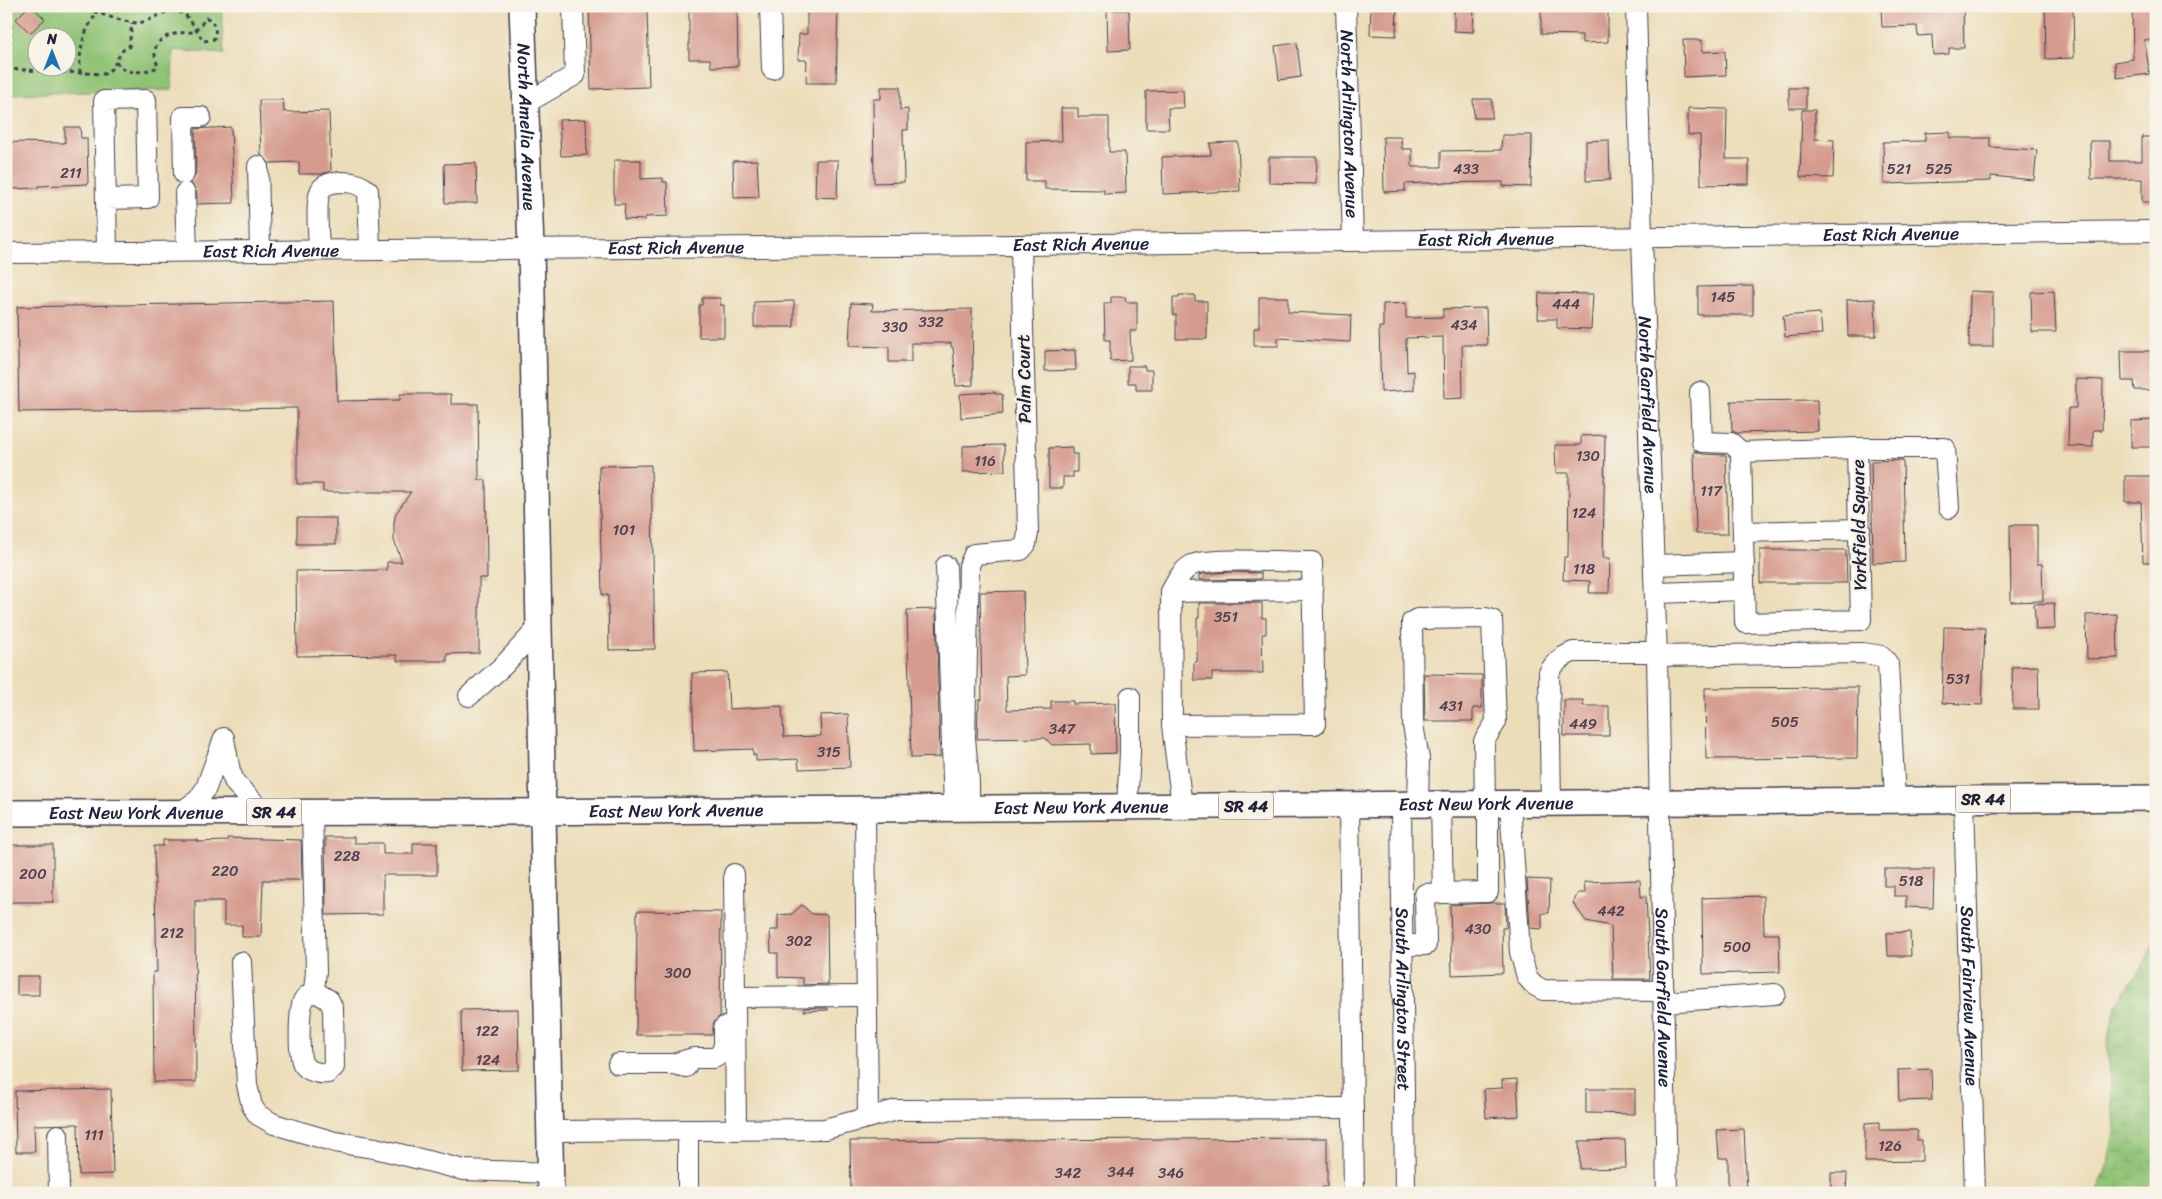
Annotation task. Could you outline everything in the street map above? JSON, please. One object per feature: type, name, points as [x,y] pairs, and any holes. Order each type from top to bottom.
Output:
[{"type":"main road","name":"North Amelia Avenue","points":[[522,6],[531,248],[551,1183]]},
{"type":"main road","name":"East New York Avenue","points":[[6,813],[1420,805],[2156,798]]},
{"type":"street","points":[[526,103],[575,75],[573,6]]},
{"type":"street","points":[[770,6],[772,69]]},
{"type":"street","name":"North Arlington Avenue","points":[[1346,6],[1353,240]]},
{"type":"street","name":"North Garfield Avenue","points":[[1636,6],[1642,238],[1656,593],[1661,803]]},
{"type":"street","points":[[106,199],[148,198],[146,100],[104,101],[106,252]]},
{"type":"street","points":[[187,251],[183,117],[201,117]]},
{"type":"street","points":[[258,166],[260,250]]},
{"type":"street","points":[[319,250],[318,200],[321,189],[329,183],[349,182],[361,184],[368,191],[370,249]]},
{"type":"street","name":"East Rich Avenue","points":[[6,253],[1022,245],[2156,230]]},
{"type":"street","name":"Palm Court","points":[[961,808],[970,782],[965,738],[969,566],[974,554],[1021,550],[1026,544],[1022,245]]},
{"type":"street","points":[[1700,392],[1702,442],[1731,443],[1741,452]]},
{"type":"street","points":[[1858,448],[1945,448],[1949,508]]},
{"type":"street","name":"Yorkfield Square","points":[[1858,448],[1861,620],[1745,624],[1741,452],[1858,448]]},
{"type":"street","points":[[1743,532],[1860,529]]},
{"type":"street","points":[[1172,725],[1315,724],[1312,562],[1210,562],[1192,565],[1179,576],[1171,592],[1172,725],[1182,806]]},
{"type":"street","points":[[1655,565],[1744,562]]},
{"type":"street","points":[[946,566],[961,808]]},
{"type":"street","points":[[1171,592],[1312,590]]},
{"type":"street","points":[[1656,593],[1744,590]]},
{"type":"street","points":[[1443,893],[1420,805],[1419,760],[1413,724],[1412,622],[1417,620],[1486,618],[1492,620],[1496,722],[1484,741],[1494,804],[1514,866],[1519,946],[1527,977],[1534,985],[1543,990],[1664,997],[1775,994]]},
{"type":"street","points":[[469,696],[504,665],[539,628]]},
{"type":"street","points":[[1551,804],[1549,673],[1554,664],[1563,656],[1573,652],[1657,654],[1863,653],[1882,656],[1888,664],[1895,800]]},
{"type":"street","points":[[1127,807],[1130,753],[1130,697]]},
{"type":"street","points":[[181,812],[198,800],[206,788],[224,738],[230,771],[236,783],[263,812]]},
{"type":"street","name":"South Fairview Avenue","points":[[1964,800],[1975,1193]]},
{"type":"street","name":"South Garfield Avenue","points":[[1661,803],[1667,1193]]},
{"type":"street","points":[[1403,945],[1426,944],[1425,894],[1488,892],[1494,804]]},
{"type":"street","points":[[1349,805],[1354,1193]]},
{"type":"street","name":"South Arlington Street","points":[[1405,1193],[1403,945],[1420,805]]},
{"type":"street","points":[[865,808],[868,1118]]},
{"type":"street","points":[[312,812],[316,971],[314,991]]},
{"type":"street","points":[[734,874],[736,1130]]},
{"type":"street","points":[[241,962],[246,1085],[252,1106],[258,1114],[274,1124],[335,1142],[375,1148],[464,1170],[551,1183]]},
{"type":"street","points":[[673,1064],[693,1058],[714,1058],[721,1054],[724,1045],[724,988],[735,973]]},
{"type":"street","points":[[736,997],[866,996]]},
{"type":"street","points":[[618,1064],[673,1064],[694,1069],[736,1070]]},
{"type":"street","points":[[550,1131],[825,1129],[868,1118],[874,1114],[897,1110],[1353,1108]]},
{"type":"street","points":[[688,1130],[688,1193]]},
{"type":"street","points":[[58,1135],[59,1193]]},
{"type":"path","points":[[79,6],[132,23],[141,22],[168,12],[180,12],[187,17],[195,32],[204,41],[214,39],[216,27],[210,19],[206,18],[195,32],[167,35],[154,52],[158,67],[144,72],[123,70],[116,61]]},
{"type":"path","points":[[6,9],[11,24],[8,69],[104,74],[111,69],[123,50],[129,47],[132,23]]},
{"type":"path","points":[[80,73],[81,50],[86,28],[97,13]]},
{"type":"green space","points":[[6,6],[221,6],[224,54],[173,50],[172,90],[6,94]]},
{"type":"green space","points":[[2156,937],[2156,1193],[2096,1193],[2107,1167],[2115,1128],[2107,1042],[2115,1007],[2146,960]]},
{"type":"building","points":[[29,6],[32,6],[45,19],[35,28],[28,28],[28,31],[16,19]]},
{"type":"building","points":[[589,6],[647,6],[649,87],[591,89]]},
{"type":"building","points":[[689,6],[737,6],[738,66],[711,67],[710,59],[689,59]]},
{"type":"building","points":[[807,6],[838,6],[836,83],[806,83],[807,60],[798,60],[799,34],[807,34]]},
{"type":"building","points":[[1371,6],[1397,6],[1396,36],[1370,35]]},
{"type":"building","points":[[1454,6],[1474,6],[1473,32],[1454,31]]},
{"type":"building","points":[[1541,6],[1608,6],[1608,42],[1582,43],[1582,35],[1541,34]]},
{"type":"building","points":[[1881,6],[1906,6],[1907,11],[1942,10],[1942,6],[1963,6],[1964,48],[1949,48],[1949,54],[1933,55],[1932,35],[1918,36],[1917,26],[1882,27]]},
{"type":"building","points":[[2045,6],[2073,6],[2074,58],[2046,59]]},
{"type":"building","points":[[2132,6],[2156,6],[2156,39],[2144,40],[2150,74],[2117,78],[2115,62],[2133,59]]},
{"type":"building","points":[[1107,10],[1129,10],[1130,50],[1108,51]]},
{"type":"building","points":[[1683,40],[1702,40],[1702,52],[1725,51],[1726,75],[1684,77]]},
{"type":"building","points":[[1297,43],[1301,77],[1279,80],[1275,46]]},
{"type":"building","points":[[881,87],[900,87],[900,110],[908,109],[908,130],[903,130],[904,182],[874,183],[873,99],[881,99]]},
{"type":"building","points":[[1789,88],[1806,88],[1806,108],[1789,108]]},
{"type":"building","points":[[1183,90],[1184,108],[1168,108],[1169,129],[1146,129],[1146,91]]},
{"type":"building","points":[[1473,99],[1492,99],[1492,118],[1474,118]]},
{"type":"building","points":[[259,100],[283,100],[284,112],[329,111],[331,171],[322,174],[299,174],[299,162],[269,163],[261,155]]},
{"type":"building","points":[[1061,108],[1078,108],[1078,117],[1109,117],[1109,152],[1125,152],[1126,193],[1104,194],[1104,190],[1045,189],[1045,181],[1026,181],[1026,142],[1062,141]]},
{"type":"building","points":[[1688,108],[1727,109],[1726,159],[1749,159],[1749,184],[1701,185],[1700,135],[1688,135]]},
{"type":"building","points":[[1802,110],[1815,110],[1815,139],[1834,140],[1833,178],[1800,177]]},
{"type":"building","points":[[586,119],[587,155],[561,156],[559,120]]},
{"type":"building","points":[[65,127],[80,127],[81,138],[87,138],[88,184],[9,189],[9,181],[6,181],[6,150],[9,150],[8,142],[65,143]]},
{"type":"building","points":[[231,127],[234,203],[197,204],[197,192],[191,183],[196,174],[195,129]]},
{"type":"building","points":[[1950,132],[1950,138],[1990,138],[1990,147],[2037,150],[2034,180],[1991,176],[1991,181],[1884,184],[1883,142],[1925,141],[1925,133]]},
{"type":"building","points":[[1502,135],[1532,135],[1531,187],[1503,186],[1503,182],[1425,183],[1405,184],[1405,191],[1384,192],[1383,137],[1401,137],[1402,149],[1412,149],[1412,167],[1441,167],[1441,151],[1501,150]]},
{"type":"building","points":[[2142,137],[2156,137],[2156,202],[2142,202],[2142,179],[2091,179],[2090,141],[2110,141],[2110,161],[2142,161]]},
{"type":"building","points":[[1609,140],[1610,180],[1586,181],[1586,141]]},
{"type":"building","points":[[1238,142],[1240,191],[1163,194],[1162,157],[1211,155],[1210,143]]},
{"type":"building","points":[[1269,157],[1317,157],[1316,184],[1269,183]]},
{"type":"building","points":[[614,160],[641,160],[641,179],[663,178],[663,182],[667,182],[668,216],[645,217],[645,220],[624,219],[625,204],[614,204]]},
{"type":"building","points":[[757,160],[759,197],[734,198],[733,161]]},
{"type":"building","points":[[816,160],[838,160],[837,198],[815,197]]},
{"type":"building","points":[[476,163],[477,203],[445,203],[444,164]]},
{"type":"building","points":[[1753,286],[1753,315],[1698,315],[1698,287]]},
{"type":"building","points":[[1970,291],[1993,292],[1993,347],[1969,347]]},
{"type":"building","points":[[2054,291],[2056,332],[2032,332],[2031,292]]},
{"type":"building","points":[[1539,293],[1593,294],[1591,329],[1557,328],[1557,319],[1538,319]]},
{"type":"building","points":[[1179,295],[1195,295],[1195,301],[1207,301],[1207,339],[1176,339],[1176,315],[1173,315],[1173,297],[1179,297]]},
{"type":"building","points":[[1111,297],[1125,297],[1126,302],[1137,302],[1137,331],[1130,331],[1131,360],[1110,361],[1110,340],[1105,340],[1104,303],[1111,303]]},
{"type":"building","points":[[1259,297],[1288,297],[1288,312],[1351,315],[1350,342],[1278,338],[1278,346],[1254,346],[1254,328],[1259,328]]},
{"type":"building","points":[[702,298],[720,298],[720,305],[724,305],[724,337],[699,337],[699,305],[702,305]]},
{"type":"building","points":[[1875,299],[1876,336],[1848,336],[1847,300]]},
{"type":"building","points":[[334,301],[337,401],[400,400],[400,394],[451,394],[451,404],[478,404],[479,480],[486,480],[487,578],[479,578],[479,653],[447,654],[447,661],[397,661],[397,655],[297,656],[296,571],[387,570],[387,562],[402,562],[394,540],[394,522],[396,513],[411,492],[323,492],[323,484],[297,484],[297,408],[19,412],[17,307]]},
{"type":"building","points":[[794,301],[794,327],[754,327],[754,302]]},
{"type":"building","points":[[851,303],[873,304],[872,311],[972,309],[973,385],[956,386],[953,347],[951,347],[951,343],[911,343],[911,362],[889,362],[889,347],[849,346]]},
{"type":"building","points":[[1406,303],[1406,318],[1443,317],[1443,309],[1486,308],[1487,345],[1462,345],[1463,398],[1444,399],[1443,337],[1406,338],[1407,372],[1414,371],[1414,390],[1381,392],[1379,327],[1383,327],[1383,304]]},
{"type":"building","points":[[1820,313],[1822,334],[1785,337],[1783,316]]},
{"type":"building","points":[[1075,350],[1076,370],[1045,371],[1045,351]]},
{"type":"building","points":[[2121,351],[2156,351],[2156,390],[2135,390],[2134,381],[2122,381]]},
{"type":"building","points":[[1128,366],[1145,366],[1145,370],[1152,370],[1152,390],[1136,390],[1136,383],[1128,383]]},
{"type":"building","points":[[2076,379],[2103,380],[2102,430],[2093,430],[2093,447],[2068,446],[2069,408],[2076,408]]},
{"type":"building","points":[[995,392],[995,394],[1002,394],[1003,414],[961,418],[960,394]]},
{"type":"building","points":[[1817,400],[1818,431],[1737,433],[1732,431],[1731,401]]},
{"type":"building","points":[[2156,420],[2156,447],[2131,447],[2131,421]]},
{"type":"building","points":[[1605,435],[1603,558],[1610,558],[1609,593],[1589,593],[1590,581],[1563,580],[1564,557],[1568,557],[1569,473],[1556,473],[1555,445],[1581,445],[1581,436]]},
{"type":"building","points":[[1004,445],[1005,471],[963,472],[963,446]]},
{"type":"building","points":[[1072,447],[1072,454],[1077,454],[1077,472],[1073,472],[1073,477],[1063,477],[1063,488],[1049,488],[1049,448]]},
{"type":"building","points":[[1694,451],[1702,454],[1726,455],[1728,534],[1696,534]]},
{"type":"building","points":[[1903,460],[1905,562],[1873,563],[1871,461]]},
{"type":"building","points":[[651,465],[655,649],[609,650],[608,595],[602,595],[599,466]]},
{"type":"building","points":[[2125,476],[2156,476],[2156,562],[2143,562],[2141,502],[2125,502]]},
{"type":"building","points":[[297,518],[336,518],[336,544],[297,544]]},
{"type":"building","points":[[2010,525],[2037,525],[2037,564],[2042,564],[2043,601],[2011,602]]},
{"type":"building","points":[[1760,550],[1846,550],[1847,583],[1760,583]]},
{"type":"building","points":[[1261,573],[1261,579],[1199,580],[1199,575],[1203,574]]},
{"type":"building","points":[[1023,591],[1025,675],[1006,676],[1007,710],[1051,709],[1051,701],[1073,701],[1073,704],[1115,703],[1116,753],[1091,754],[1091,744],[1052,745],[1045,738],[977,739],[979,700],[982,700],[980,592]]},
{"type":"building","points":[[1199,603],[1262,603],[1262,618],[1266,618],[1266,634],[1262,634],[1263,673],[1212,673],[1212,680],[1194,680],[1194,662],[1197,662]]},
{"type":"building","points":[[2054,603],[2055,629],[2036,630],[2034,604]]},
{"type":"building","points":[[936,609],[940,757],[911,758],[907,610]]},
{"type":"building","points":[[2117,614],[2118,658],[2087,659],[2086,615]]},
{"type":"building","points":[[1944,627],[1985,628],[1982,705],[1942,703]]},
{"type":"building","points":[[2038,666],[2039,709],[2013,709],[2012,667]]},
{"type":"building","points":[[727,672],[729,709],[782,706],[784,737],[821,736],[820,715],[848,714],[850,767],[799,769],[798,759],[756,761],[753,749],[694,751],[692,673]]},
{"type":"building","points":[[1424,674],[1482,675],[1482,708],[1473,708],[1473,721],[1425,721]]},
{"type":"building","points":[[1858,687],[1857,758],[1706,759],[1705,688]]},
{"type":"building","points":[[1564,700],[1583,700],[1583,706],[1609,706],[1609,736],[1564,736]]},
{"type":"building","points":[[325,837],[354,837],[354,843],[383,843],[383,854],[413,854],[413,843],[437,843],[437,875],[383,875],[383,914],[326,915]]},
{"type":"building","points":[[227,838],[301,840],[302,880],[263,880],[261,937],[242,937],[242,925],[224,925],[224,901],[195,901],[196,1082],[154,1082],[153,972],[157,972],[154,846],[163,846],[163,840],[198,840],[198,842],[227,841]]},
{"type":"building","points":[[9,845],[53,845],[53,902],[9,902]]},
{"type":"building","points":[[1884,869],[1934,869],[1933,908],[1906,907],[1906,896],[1894,896],[1894,886],[1884,886]]},
{"type":"building","points":[[1527,879],[1550,880],[1549,913],[1542,913],[1542,929],[1530,928]]},
{"type":"building","points":[[1640,880],[1641,897],[1646,896],[1650,979],[1613,979],[1611,926],[1586,921],[1573,903],[1578,893],[1585,893],[1584,882]]},
{"type":"building","points":[[1763,896],[1764,934],[1779,934],[1780,972],[1703,974],[1702,898]]},
{"type":"building","points":[[1505,903],[1506,928],[1502,928],[1503,973],[1452,975],[1450,905]]},
{"type":"building","points":[[802,905],[812,914],[827,915],[828,984],[803,985],[803,978],[778,977],[778,953],[771,953],[770,930],[778,930],[778,915],[792,914]]},
{"type":"building","points":[[637,911],[721,912],[720,1016],[714,1022],[712,1035],[636,1035]]},
{"type":"building","points":[[1910,932],[1911,956],[1888,956],[1887,933]]},
{"type":"building","points":[[17,976],[39,976],[39,995],[17,995]]},
{"type":"building","points":[[804,1008],[828,1008],[828,1010],[804,1011]]},
{"type":"building","points":[[518,1009],[519,1070],[462,1071],[461,1010]]},
{"type":"building","points":[[1931,1069],[1932,1100],[1899,1101],[1898,1070]]},
{"type":"building","points":[[1517,1079],[1519,1116],[1486,1118],[1484,1089],[1502,1088],[1502,1080]]},
{"type":"building","points":[[111,1089],[113,1174],[79,1175],[78,1124],[34,1125],[35,1152],[16,1152],[15,1091]]},
{"type":"building","points":[[1586,1089],[1635,1089],[1635,1114],[1586,1113]]},
{"type":"building","points":[[1879,1122],[1879,1130],[1917,1130],[1917,1140],[1922,1140],[1922,1161],[1865,1162],[1865,1123]]},
{"type":"building","points":[[1744,1129],[1747,1193],[1728,1193],[1728,1158],[1719,1158],[1717,1130]]},
{"type":"building","points":[[1327,1138],[1327,1187],[1322,1187],[1322,1193],[851,1193],[850,1141]]},
{"type":"building","points":[[1625,1140],[1626,1168],[1580,1169],[1579,1141]]},
{"type":"building","points":[[1831,1173],[1847,1173],[1846,1193],[1831,1193]]}]
